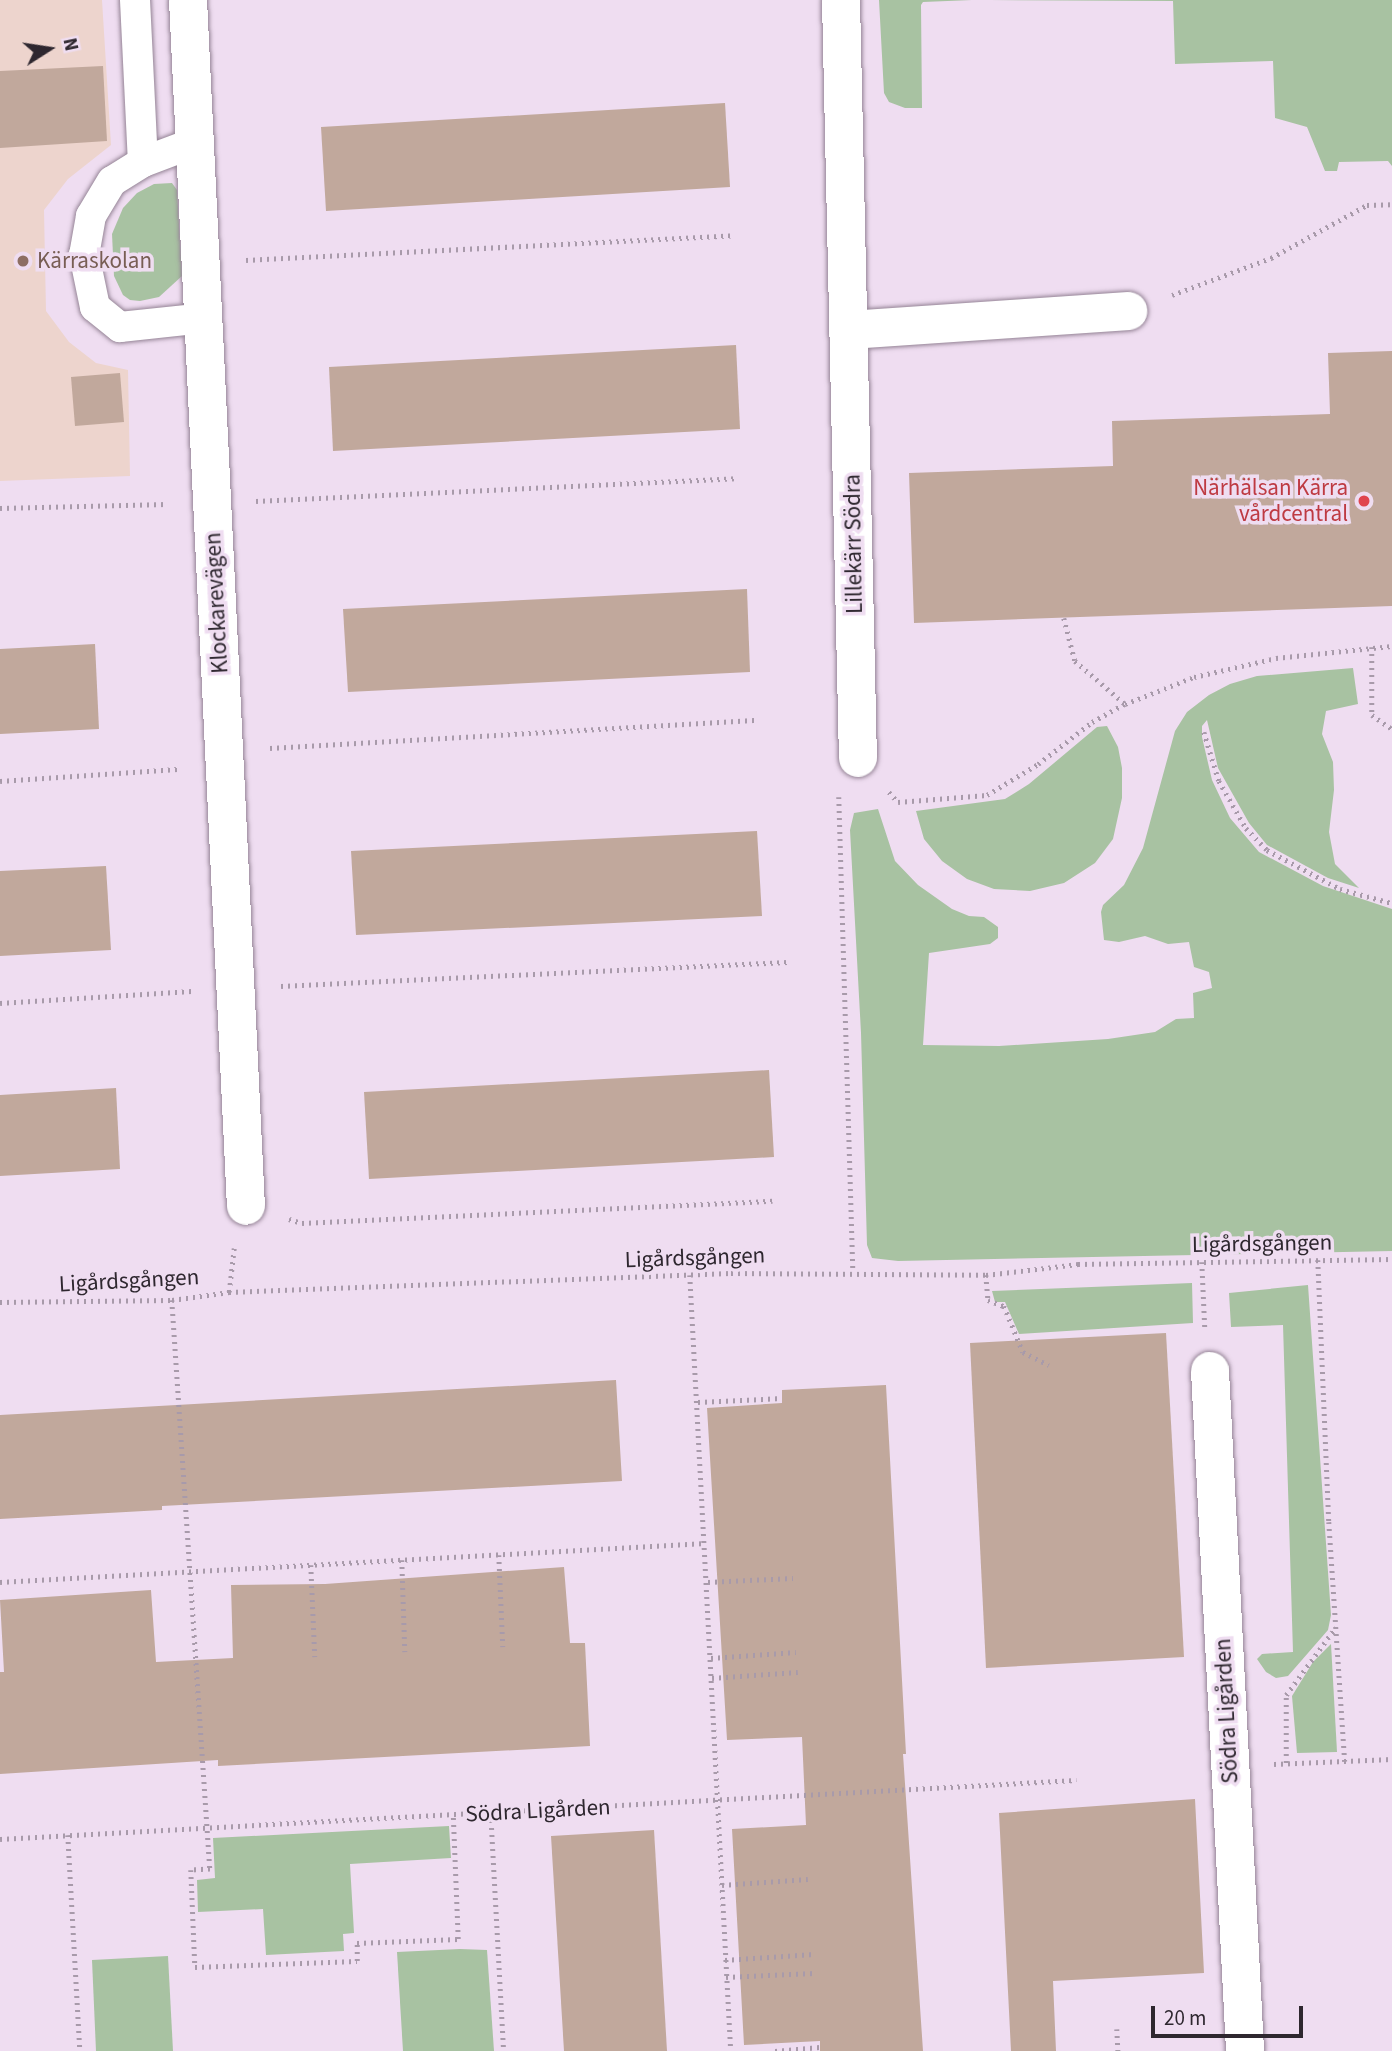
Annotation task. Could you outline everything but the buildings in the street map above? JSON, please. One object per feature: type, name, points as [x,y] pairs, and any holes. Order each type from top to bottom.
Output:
[{"type":"street","name":"Klockarevägen","points":[[188,0],[246,1206]]},
{"type":"street","name":"Lillekärr Södra","points":[[841,0],[858,758]]},
{"type":"street","points":[[849,330],[1128,312]]},
{"type":"street","name":"Södra Ligården","points":[[1210,1371],[1245,2051]]},
{"type":"lane","points":[[135,0],[143,162]]},
{"type":"lane","points":[[195,142],[143,162],[113,181],[91,215],[84,254],[95,307],[120,327],[204,317]]},
{"type":"path","points":[[1128,312],[1271,258],[1367,205],[1392,204]]},
{"type":"path","points":[[201,262],[734,235]]},
{"type":"path","points":[[0,508],[213,503],[736,478]]},
{"type":"path","points":[[1065,618],[1075,661],[1125,704]]},
{"type":"path","points":[[853,1272],[846,974],[838,800],[858,758],[898,802],[987,795],[1038,764],[1092,722],[1125,704],[1195,677],[1276,658],[1392,646]]},
{"type":"path","points":[[1372,647],[1372,715],[1392,729]]},
{"type":"path","points":[[0,781],[224,758],[758,720]]},
{"type":"path","points":[[1205,732],[1219,781],[1247,828],[1267,850],[1340,889],[1392,903]]},
{"type":"path","points":[[0,1003],[787,962]]},
{"type":"path","points":[[246,1206],[302,1223],[772,1201]]},
{"type":"path","name":"Ligårdsgången","points":[[0,1303],[172,1300],[229,1292],[690,1275],[853,1272],[986,1275],[1077,1264],[1392,1259]]},
{"type":"path","points":[[1318,1260],[1345,1761]]},
{"type":"path","points":[[1202,1262],[1203,1305],[1210,1371]]},
{"type":"path","points":[[690,1275],[731,2051]]},
{"type":"path","points":[[986,1275],[988,1300],[1004,1306],[1023,1352],[1049,1365]]},
{"type":"path","points":[[172,1300],[210,1869],[191,1870],[195,1968],[357,1961],[357,1943],[458,1939],[453,1815]]},
{"type":"path","points":[[698,1402],[782,1398]]},
{"type":"path","points":[[0,1582],[706,1544]]},
{"type":"path","points":[[499,1555],[503,1647]]},
{"type":"path","points":[[402,1560],[405,1652]]},
{"type":"path","points":[[311,1565],[315,1657]]},
{"type":"path","points":[[708,1582],[793,1578]]},
{"type":"path","points":[[1286,1763],[1286,1695],[1337,1626]]},
{"type":"path","points":[[711,1658],[796,1651]]},
{"type":"path","points":[[712,1678],[798,1672]]},
{"type":"path","points":[[1230,1766],[1392,1759]]},
{"type":"path","name":"Södra Ligården","points":[[0,1839],[717,1802],[1076,1780]]},
{"type":"path","points":[[491,1814],[503,2051]]},
{"type":"path","points":[[68,1835],[80,2051]]},
{"type":"path","points":[[722,1885],[808,1879]]},
{"type":"path","points":[[725,1960],[814,1954]]},
{"type":"path","points":[[726,1977],[815,1973]]},
{"type":"path","points":[[1116,2029],[1118,2051]]},
{"type":"path","points":[[775,2051],[820,2047]]},
{"type":"shaded area","name":"Kärraskolan","points":[[0,0],[102,0],[111,145],[68,179],[44,210],[46,311],[69,342],[96,363],[128,370],[130,476],[0,481]]},
{"type":"green space","points":[[879,0],[972,0],[923,2],[921,5],[922,108],[905,108],[889,102],[884,93]]},
{"type":"green space","points":[[990,0],[1392,0],[1392,166],[1388,161],[1339,162],[1337,171],[1325,171],[1307,127],[1275,118],[1273,61],[1175,64],[1173,1]]},
{"type":"green space","points":[[172,183],[177,190],[182,276],[159,297],[130,300],[123,295],[114,276],[112,234],[123,208],[137,193],[154,184]]},
{"type":"green space","points":[[1353,668],[1358,704],[1326,711],[1322,734],[1333,762],[1334,790],[1329,832],[1335,864],[1359,888],[1328,878],[1267,845],[1249,823],[1218,768],[1207,720],[1202,726],[1202,737],[1212,780],[1230,818],[1259,852],[1323,886],[1392,909],[1392,1251],[898,1261],[872,1258],[867,1245],[861,1033],[850,830],[854,813],[878,809],[895,861],[918,885],[952,909],[969,916],[984,917],[998,927],[998,938],[990,944],[929,953],[923,1045],[999,1046],[1108,1039],[1155,1032],[1176,1019],[1194,1018],[1193,993],[1212,988],[1209,972],[1194,967],[1189,942],[1168,944],[1145,936],[1119,942],[1104,940],[1101,912],[1103,905],[1124,885],[1143,848],[1175,731],[1187,712],[1209,695],[1230,684],[1257,676]]},
{"type":"green space","points":[[1107,726],[1118,747],[1122,768],[1122,798],[1113,839],[1095,863],[1064,883],[1030,891],[994,889],[967,879],[942,861],[924,839],[916,811],[1005,799],[1029,784],[1097,727]]},
{"type":"green space","points":[[1192,1283],[1193,1323],[1019,1334],[1005,1302],[995,1302],[992,1291]]},
{"type":"green space","points":[[1308,1285],[1331,1615],[1328,1630],[1288,1676],[1276,1678],[1266,1672],[1257,1659],[1262,1654],[1293,1652],[1283,1325],[1231,1327],[1229,1293]]},
{"type":"green space","points":[[1331,1644],[1337,1752],[1297,1753],[1292,1696],[1313,1662]]},
{"type":"green space","points":[[449,1826],[451,1858],[350,1864],[354,1933],[343,1934],[344,1951],[266,1955],[263,1909],[198,1912],[197,1880],[215,1878],[213,1838]]},
{"type":"green space","points":[[487,1950],[494,2051],[403,2051],[397,1952]]},
{"type":"green space","points":[[168,1956],[173,2051],[96,2051],[92,1960]]},
{"type":"place","name":"Kärraskolan","points":[[23,261]]},
{"type":"place","name":"Närhälsan Kärra vårdcentral","points":[[1364,501]]}]
